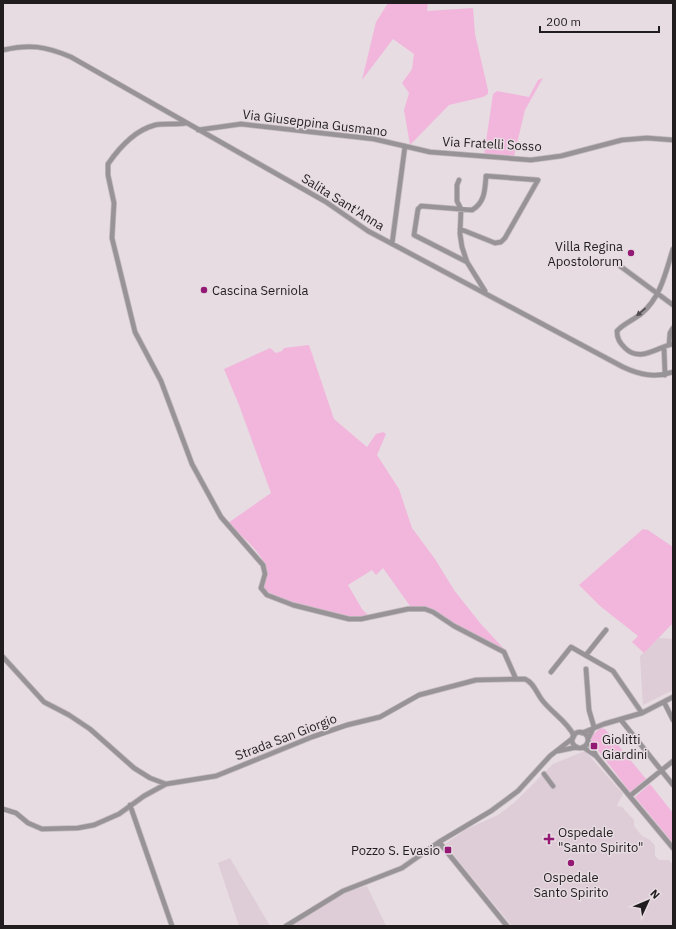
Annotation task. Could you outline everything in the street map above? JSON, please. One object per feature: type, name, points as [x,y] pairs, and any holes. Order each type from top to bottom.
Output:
[{"type":"street","name":"Salita Sant'Anna","points":[[3,50],[30,46],[54,50],[71,57],[326,202],[359,226],[634,372],[654,376],[665,375],[673,372]]},
{"type":"street","points":[[186,123],[156,125],[147,128],[128,141],[108,164],[108,175],[114,204],[112,238],[135,332],[161,380],[192,464],[220,517],[263,565],[265,574],[262,588],[267,595],[293,604],[349,619],[361,619],[408,609],[420,609],[433,612],[454,626],[504,652],[516,679]]},
{"type":"street","name":"Via Giuseppina Gusmano","points":[[198,130],[241,124],[374,139],[405,146]]},
{"type":"street","name":"Via Fratelli Sosso","points":[[405,146],[430,152],[531,160],[561,156],[622,140],[647,138],[673,140]]},
{"type":"street","points":[[392,244],[405,146]]},
{"type":"street","points":[[460,229],[496,243],[501,242],[505,238],[538,180],[486,176],[483,199],[480,204],[472,210],[421,206],[418,209],[414,234],[467,262]]},
{"type":"street","points":[[459,180],[457,185],[456,201],[461,209],[460,229],[467,262],[486,293]]},
{"type":"street","points":[[673,249],[658,293],[643,312],[621,327],[617,332],[620,343],[631,352],[643,355],[671,344],[670,333],[673,328]]},
{"type":"street","points":[[616,264],[673,305]]},
{"type":"street","points":[[664,347],[665,375]]},
{"type":"street","points":[[586,655],[606,630]]},
{"type":"street","points":[[551,672],[571,647],[613,670],[642,713]]},
{"type":"street","points":[[3,657],[44,702],[69,715],[90,729],[134,768],[150,778],[166,784]]},
{"type":"street","points":[[554,752],[580,747],[588,740],[594,727],[589,710],[586,669]]},
{"type":"street","name":"Strada San Giorgio","points":[[3,809],[16,813],[34,827],[42,829],[57,830],[94,825],[119,814],[134,803],[166,784],[216,776],[312,737],[347,725],[380,717],[424,693],[476,680],[525,679],[532,683],[542,700],[566,724],[581,733],[588,740],[597,757]]},
{"type":"street","points":[[286,926],[343,891],[402,868],[438,842],[505,801],[528,782],[554,752],[573,737],[594,727],[642,713],[673,697]]},
{"type":"street","points":[[664,702],[673,720]]},
{"type":"street","points":[[621,720],[673,785]]},
{"type":"street","name":"Strada San Giorgio","points":[[566,724],[573,737],[573,743],[580,747]]},
{"type":"street","points":[[580,747],[597,757],[631,795],[673,848]]},
{"type":"street","points":[[631,795],[673,761]]},
{"type":"street","points":[[544,774],[553,786]]},
{"type":"street","points":[[134,803],[172,926]]},
{"type":"street","points":[[438,842],[507,926]]},
{"type":"shaded area","points":[[388,3],[428,3],[427,11],[473,8],[475,34],[488,90],[488,94],[483,97],[449,105],[410,145],[404,110],[409,93],[402,83],[412,69],[414,54],[393,39],[362,80],[376,22]]},
{"type":"shaded area","points":[[543,78],[525,110],[514,156],[484,155],[493,94],[497,91],[529,97],[538,80]]},
{"type":"shaded area","points":[[309,345],[334,419],[367,447],[376,434],[383,432],[386,434],[377,455],[399,489],[412,528],[435,559],[454,590],[480,623],[506,651],[454,624],[434,610],[410,606],[383,568],[376,575],[372,570],[348,585],[362,609],[369,616],[347,616],[315,610],[289,602],[269,592],[263,587],[267,573],[260,555],[228,523],[271,493],[239,405],[224,369],[270,348],[276,353],[282,351],[284,348]]},
{"type":"shaded area","points":[[643,529],[648,530],[673,547],[673,623],[644,653],[632,642],[638,636],[600,606],[579,585]]},
{"type":"shaded area","points":[[659,638],[673,639],[673,690],[643,705],[640,656]]},
{"type":"shaded area","points":[[600,728],[605,729],[646,779],[630,792],[591,741],[592,736]]},
{"type":"shaded area","name":"Ospedale \"Santo Spirito\"","points":[[585,751],[623,794],[617,805],[619,807],[621,806],[634,820],[634,826],[642,836],[650,840],[655,846],[655,856],[659,860],[669,860],[673,865],[673,926],[512,926],[445,844],[465,830],[498,815],[514,803],[553,764]]},
{"type":"shaded area","points":[[650,784],[673,813],[673,843],[635,797]]},
{"type":"shaded area","points":[[230,858],[270,926],[239,926],[218,863]]},
{"type":"shaded area","points":[[367,886],[386,926],[291,926],[346,892]]},
{"type":"place","name":"Villa Regina Apostolorum","points":[[631,253]]},
{"type":"place","name":"Cascina Serniola","points":[[204,290]]},
{"type":"place","name":"Giolitti Giardini","points":[[594,746]]},
{"type":"place","name":"Ospedale \"Santo Spirito\"","points":[[549,839]]},
{"type":"place","name":"Pozzo S. Evasio","points":[[448,850]]},
{"type":"place","name":"Ospedale Santo Spirito","points":[[571,863]]}]
